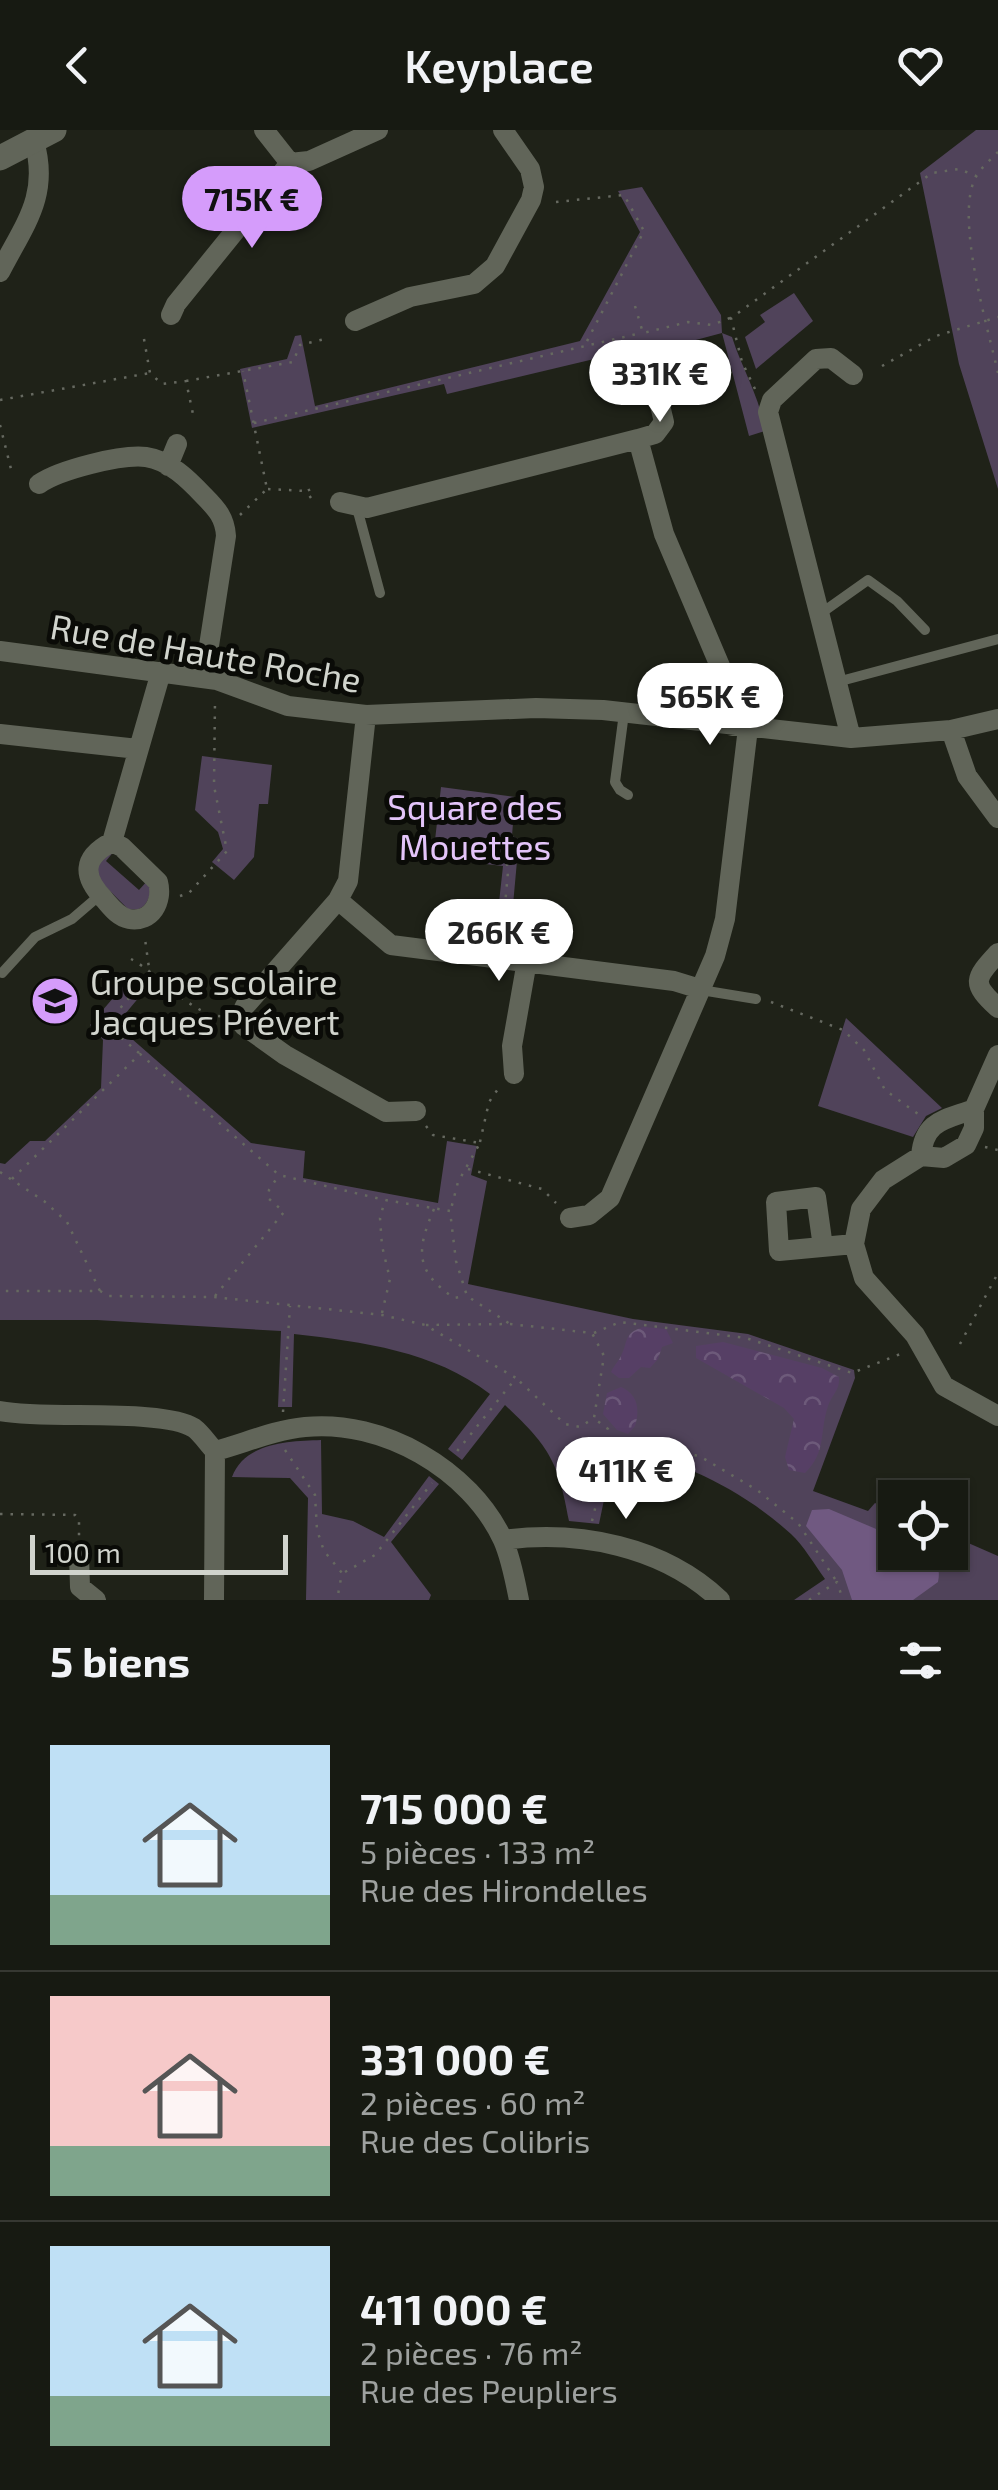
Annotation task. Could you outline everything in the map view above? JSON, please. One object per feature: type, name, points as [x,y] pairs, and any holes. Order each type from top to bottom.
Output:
[{"type":"street","points":[[264,130],[290,163]]},
{"type":"street","points":[[171,315],[290,163],[308,161],[378,130]]},
{"type":"street","points":[[356,321],[410,297],[474,284],[495,266],[530,202],[534,187],[530,169],[503,130]]},
{"type":"street","points":[[0,158],[44,136]]},
{"type":"street","points":[[0,272],[40,190],[44,136]]},
{"type":"street","points":[[349,505],[655,434],[664,422],[644,342]]},
{"type":"street","points":[[852,738],[769,405],[816,358],[831,358],[853,375]]},
{"type":"street","points":[[570,1218],[589,1215],[610,1198],[715,956],[724,920],[740,727],[731,692],[664,534],[638,439]]},
{"type":"street","points":[[168,466],[177,444]]},
{"type":"street","points":[[39,484],[68,469],[142,456],[168,466],[218,510],[226,529],[210,685]]},
{"type":"street","name":"Rue de Haute Roche","points":[[0,651],[162,672],[210,685],[232,683],[288,706],[366,715],[536,708],[624,712],[852,738],[951,730],[998,719]]},
{"type":"street","points":[[112,842],[158,882],[159,902],[142,918],[122,917],[89,883],[88,868],[96,854],[112,842],[162,672]]},
{"type":"street","points":[[366,715],[348,881],[338,900],[244,1006],[241,1015],[243,1025],[285,1055],[386,1112],[422,1120]]},
{"type":"street","points":[[951,730],[966,776],[998,818]]},
{"type":"street","points":[[0,734],[138,748]]},
{"type":"street","points":[[338,900],[391,944],[674,981],[700,990]]},
{"type":"street","points":[[998,953],[980,972],[977,982],[998,1008]]},
{"type":"street","points":[[514,1074],[512,1046],[527,961]]},
{"type":"street","points":[[998,1055],[974,1109],[971,1137],[959,1151],[944,1158],[920,1156],[883,1180],[866,1198],[856,1221],[854,1244],[864,1278],[922,1345],[944,1386],[998,1416]]},
{"type":"street","points":[[920,1156],[925,1136],[935,1122],[974,1109]]},
{"type":"street","points":[[822,1247],[854,1244]]},
{"type":"street","points":[[0,1411],[178,1421],[195,1429],[215,1451],[214,1600]]},
{"type":"street","points":[[215,1451],[307,1426],[341,1427],[383,1436],[415,1451],[470,1495],[502,1540],[518,1600]]},
{"type":"street","points":[[502,1540],[560,1538],[638,1550],[699,1580],[720,1600]]},
{"type":"street","points":[[79,1555],[80,1586],[96,1600]]},
{"type":"lane","points":[[349,505],[380,593]]},
{"type":"lane","points":[[819,614],[864,582],[872,581],[924,630]]},
{"type":"lane","points":[[836,682],[998,639]]},
{"type":"lane","points":[[624,712],[615,782],[628,795]]},
{"type":"lane","points":[[2,973],[34,937],[72,919],[100,896]]},
{"type":"lane","points":[[700,990],[756,999]]},
{"type":"path","points":[[998,152],[976,176],[967,209],[998,373]]},
{"type":"path","points":[[254,423],[585,346],[644,342],[688,322],[712,326],[731,318],[932,173],[959,169],[976,176]]},
{"type":"path","points":[[556,202],[624,195],[644,231],[585,346]]},
{"type":"path","points":[[636,306],[644,342]]},
{"type":"path","points":[[882,366],[936,336],[998,317]]},
{"type":"path","points":[[731,318],[742,362],[756,390],[769,405]]},
{"type":"path","points":[[144,339],[150,373],[162,384],[293,362],[300,345],[329,338]]},
{"type":"path","points":[[243,371],[267,489]]},
{"type":"path","points":[[0,400],[150,373]]},
{"type":"path","points":[[186,381],[194,419]]},
{"type":"path","points":[[0,424],[10,469]]},
{"type":"path","points":[[237,518],[267,489],[312,490]]},
{"type":"path","points":[[306,491],[312,498]]},
{"type":"path","points":[[189,893],[227,851],[214,786],[210,685]]},
{"type":"path","points":[[501,950],[508,872],[504,850]]},
{"type":"path","points":[[142,918],[149,968],[110,1020],[109,1027],[279,1176],[384,1200],[450,1210]]},
{"type":"path","points":[[131,959],[149,968],[206,1016],[215,1017]]},
{"type":"path","points":[[756,999],[843,1030],[864,1050],[885,1090],[921,1118]]},
{"type":"path","points":[[12,1179],[140,1054]]},
{"type":"path","points":[[496,1091],[489,1102],[480,1143],[458,1182],[450,1210],[456,1261],[467,1296],[510,1324]]},
{"type":"path","points":[[422,1120],[433,1135],[480,1143]]},
{"type":"path","points":[[467,1169],[542,1189],[570,1218]]},
{"type":"path","points":[[0,1172],[67,1222],[100,1291]]},
{"type":"path","points":[[214,1297],[284,1212],[268,1198],[268,1190],[279,1176]]},
{"type":"path","points":[[382,1315],[390,1279],[382,1246],[380,1218],[384,1200]]},
{"type":"path","points":[[434,1209],[423,1236],[424,1271],[454,1298],[467,1296]]},
{"type":"path","points":[[960,1344],[998,1273]]},
{"type":"path","points":[[0,1291],[214,1297],[382,1315],[425,1325],[510,1324],[592,1333],[620,1322],[746,1338],[852,1373],[910,1350]]},
{"type":"path","points":[[284,1406],[290,1304]]},
{"type":"path","points":[[425,1325],[516,1378],[565,1424],[580,1426],[594,1418]]},
{"type":"path","points":[[592,1333],[604,1356],[594,1418]]},
{"type":"path","points":[[454,1454],[516,1378]]},
{"type":"path","points":[[592,1525],[612,1441],[608,1430],[594,1418]]},
{"type":"path","points":[[612,1441],[668,1447],[701,1457],[758,1490],[798,1523],[838,1582],[843,1600]]},
{"type":"path","points":[[284,1443],[285,1452],[315,1494],[316,1530],[324,1552],[342,1573]]},
{"type":"path","points":[[336,1600],[342,1573],[375,1555],[435,1478]]},
{"type":"path","points":[[0,1514],[76,1515],[80,1522],[79,1555]]},
{"type":"path","points":[[810,1600],[838,1582]]},
{"type":"green space","points":[[976,130],[998,130],[998,489],[959,364],[920,173]]},
{"type":"green space","points":[[642,187],[721,315],[722,333],[447,394],[444,384],[252,428],[240,369],[287,359],[295,336],[301,335],[315,406],[580,341],[640,232],[618,191]]},
{"type":"green space","points":[[794,293],[813,321],[756,369],[745,337],[765,322],[760,315]]},
{"type":"green space","points":[[722,333],[732,337],[765,431],[749,436]]},
{"type":"green space","points":[[202,756],[272,765],[268,804],[259,804],[254,857],[234,880],[212,862],[223,849],[218,832],[195,810]]},
{"type":"green space","name":"Square des Mouettes","points":[[441,787],[515,797],[512,836],[519,839],[509,949],[494,948],[503,866],[433,858]]},
{"type":"green space","points":[[115,850],[106,861],[139,890],[148,880],[152,883],[149,898],[139,909],[128,909],[100,881],[96,862]]},
{"type":"green space","points":[[131,977],[155,978],[116,1025],[251,1143],[305,1151],[303,1178],[438,1203],[447,1141],[477,1146],[471,1175],[487,1181],[468,1284],[633,1319],[748,1334],[854,1370],[855,1378],[813,1491],[868,1511],[878,1504],[878,1570],[968,1570],[968,1543],[998,1556],[998,1600],[794,1600],[825,1579],[791,1534],[751,1503],[709,1478],[664,1460],[615,1447],[599,1524],[569,1521],[561,1483],[549,1456],[505,1405],[462,1460],[448,1449],[490,1394],[422,1358],[294,1334],[292,1407],[278,1407],[281,1331],[97,1320],[0,1320],[0,1163],[5,1164],[30,1141],[45,1141],[101,1088],[103,1040],[90,1025]]},
{"type":"green space","points":[[846,1018],[942,1108],[926,1116],[913,1137],[818,1106]]},
{"type":"green space","points":[[643,1327],[666,1329],[673,1343],[662,1347],[650,1368],[641,1367],[629,1378],[619,1378],[611,1372],[629,1336]]},
{"type":"green space","points":[[723,1342],[822,1368],[839,1377],[825,1416],[820,1449],[805,1473],[789,1470],[785,1457],[794,1419],[784,1408],[696,1358],[696,1346]]},
{"type":"green space","points":[[621,1387],[631,1394],[637,1408],[635,1426],[628,1434],[617,1430],[603,1414],[607,1393]]},
{"type":"green space","points":[[321,1440],[322,1514],[353,1521],[384,1537],[429,1476],[439,1484],[391,1542],[431,1595],[429,1600],[306,1600],[308,1498],[290,1478],[232,1477],[238,1465],[258,1450]]},
{"type":"shaded area","points":[[829,1509],[878,1530],[878,1570],[938,1570],[938,1582],[913,1600],[852,1600],[842,1570],[806,1526],[812,1510]]},
{"type":"place","name":"Groupe scolaire Jacques Prévert","points":[[55,1001]]}]
